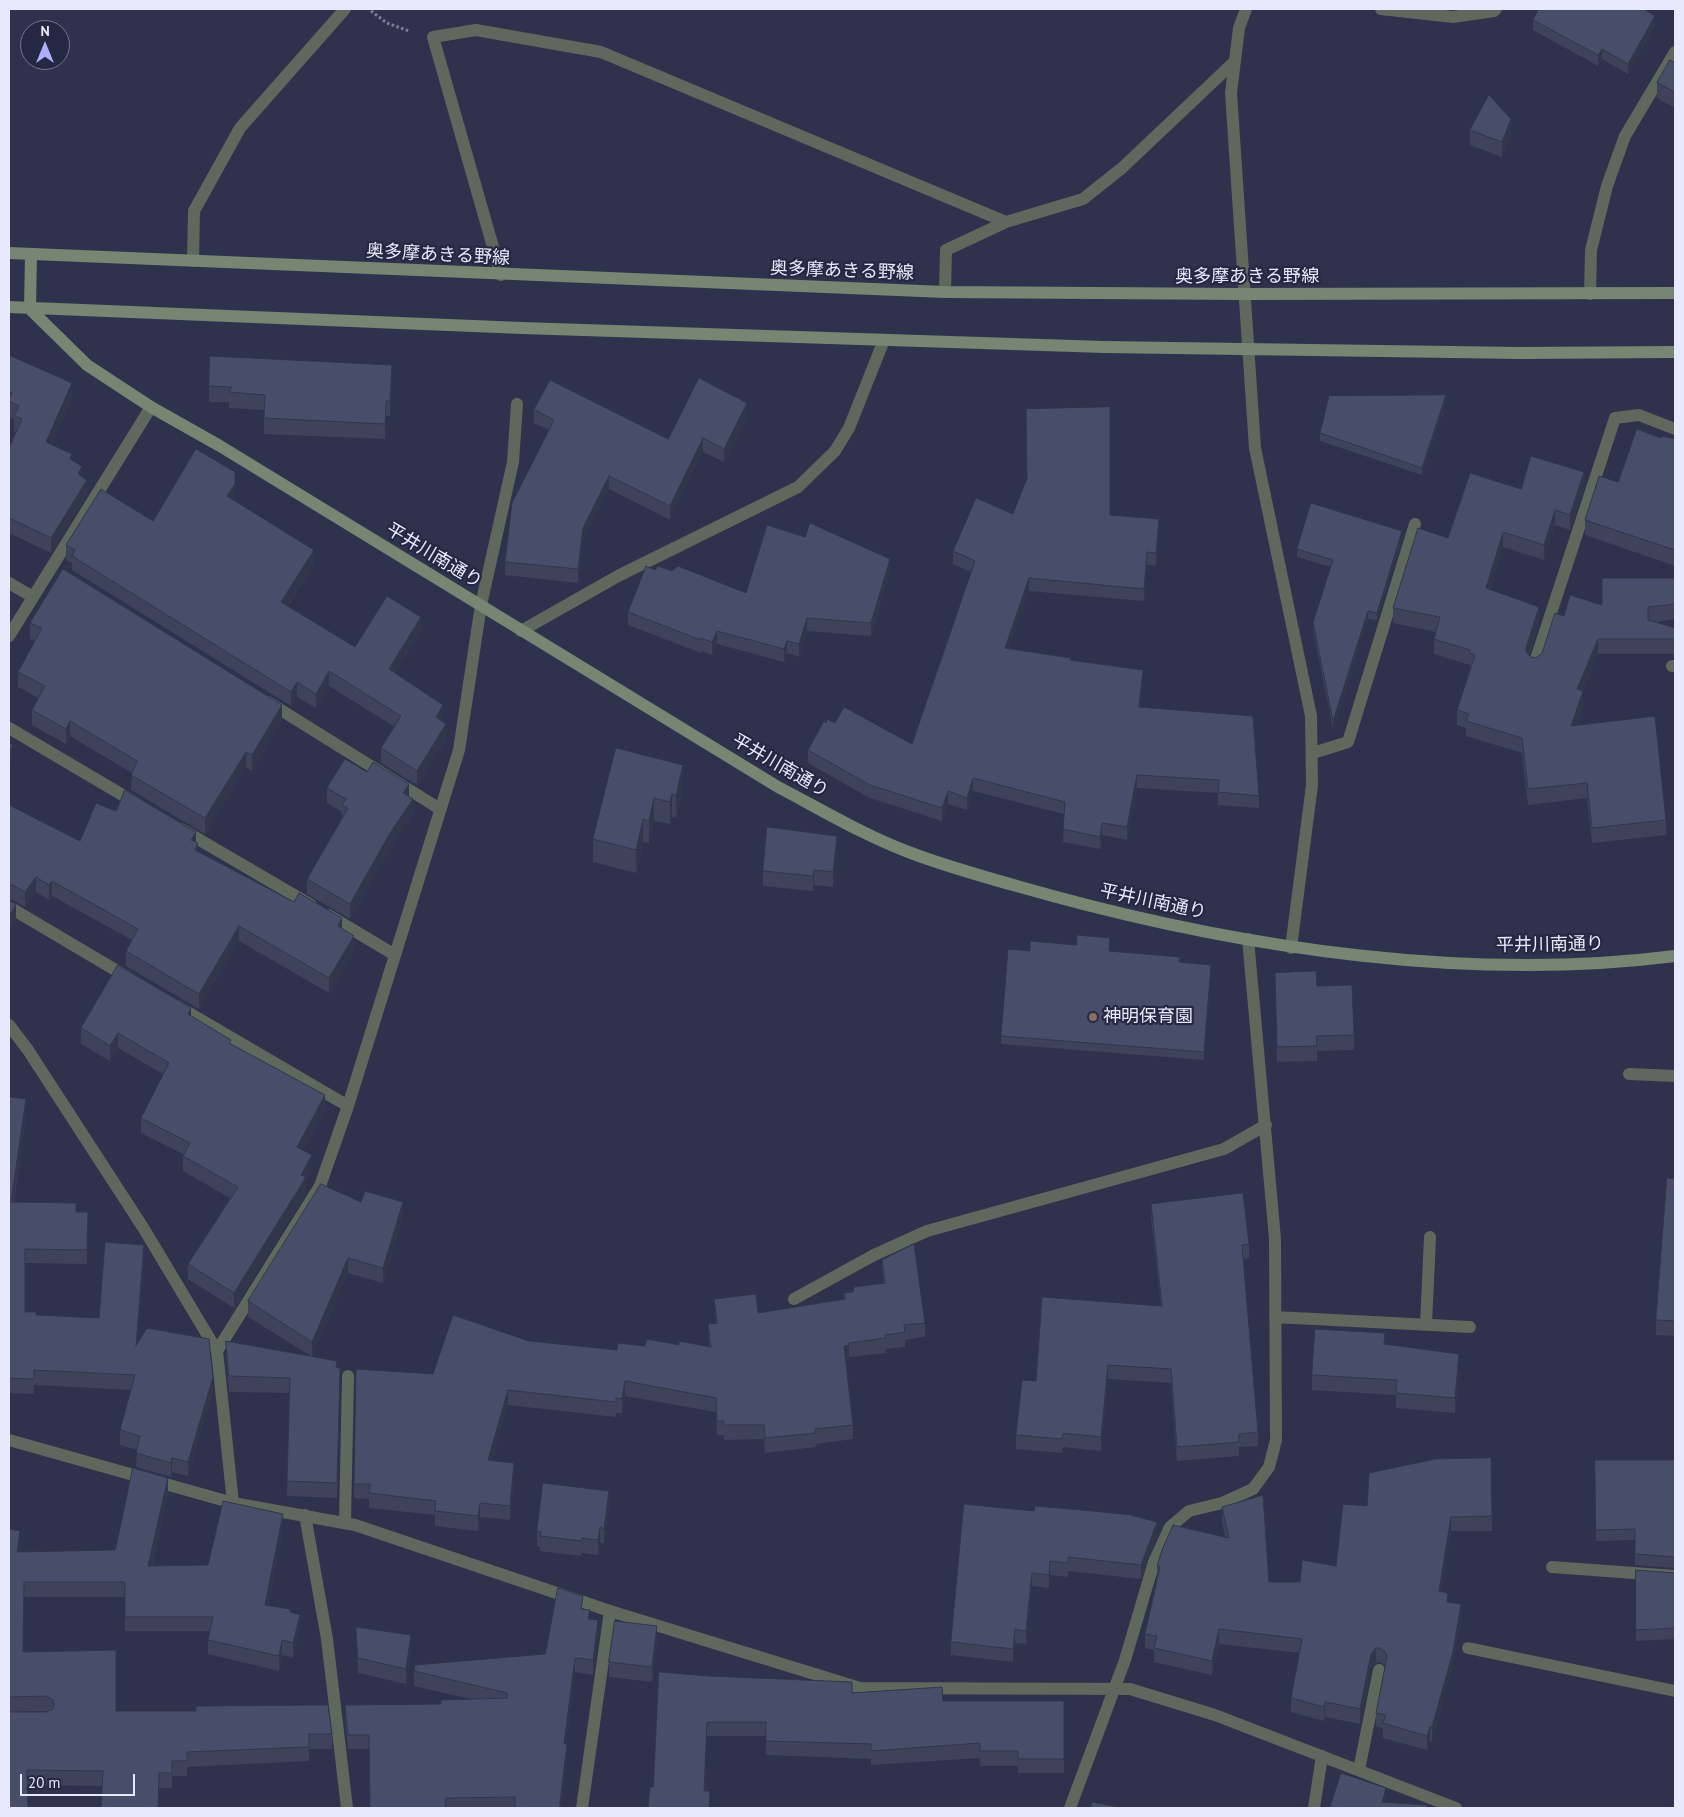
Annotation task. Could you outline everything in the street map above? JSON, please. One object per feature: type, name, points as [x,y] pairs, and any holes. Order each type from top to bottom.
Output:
[{"type":"main road","name":"奥多摩あきる野線","points":[[9,253],[945,292],[1244,294],[1675,293]]},
{"type":"main road","points":[[30,309],[31,254]]},
{"type":"main road","points":[[9,307],[522,328],[1104,347],[1520,353],[1675,352]]},
{"type":"main road","name":"平井川南通り","points":[[30,309],[87,365],[151,407],[481,605],[778,787],[856,829],[911,853],[1129,917],[1291,948],[1409,960],[1525,965],[1639,961],[1675,956]]},
{"type":"street","points":[[193,261],[194,210],[240,128],[345,9]]},
{"type":"street","points":[[1246,9],[1239,28],[1233,63],[1231,93],[1255,448],[1311,716],[1313,753],[1312,785],[1291,948]]},
{"type":"street","points":[[1381,9],[1453,17],[1494,11],[1496,9]]},
{"type":"street","points":[[501,275],[433,37],[476,30],[600,52],[1006,222]]},
{"type":"street","points":[[1590,294],[1591,250],[1619,152],[1625,136],[1675,52]]},
{"type":"street","points":[[945,292],[946,250],[1006,222],[1083,199],[1122,168],[1233,63]]},
{"type":"street","points":[[521,631],[618,576],[798,487],[835,451],[844,436],[884,340]]},
{"type":"street","points":[[217,1351],[320,1186],[348,1106],[460,750],[481,605],[513,462],[517,404]]},
{"type":"street","points":[[9,636],[33,597],[56,570],[151,407]]},
{"type":"street","points":[[1534,665],[1615,418],[1639,415],[1675,428]]},
{"type":"street","points":[[1313,753],[1348,742],[1415,524]]},
{"type":"street","points":[[9,583],[33,597]]},
{"type":"street","points":[[254,694],[440,809]]},
{"type":"street","points":[[9,728],[146,808]]},
{"type":"street","points":[[172,824],[395,955]]},
{"type":"street","points":[[9,907],[144,986]]},
{"type":"street","points":[[1070,1808],[1125,1660],[1154,1562],[1170,1527],[1190,1511],[1222,1502],[1253,1489],[1269,1467],[1276,1440],[1275,1238],[1248,939]]},
{"type":"street","points":[[170,1002],[348,1106]]},
{"type":"street","points":[[9,1025],[28,1050],[144,1229],[217,1351],[233,1503]]},
{"type":"street","points":[[1629,1074],[1675,1076]]},
{"type":"street","points":[[794,1299],[874,1254],[927,1231],[1224,1149],[1266,1125]]},
{"type":"street","points":[[1426,1324],[1430,1237]]},
{"type":"street","points":[[1275,1317],[1470,1327]]},
{"type":"street","points":[[344,1522],[348,1376]]},
{"type":"street","points":[[9,1440],[233,1503],[344,1522],[610,1611],[860,1688],[1130,1689],[1214,1715],[1456,1808]]},
{"type":"street","points":[[305,1515],[327,1639],[347,1808]]},
{"type":"street","points":[[1552,1567],[1675,1576]]},
{"type":"street","points":[[582,1808],[610,1611]]},
{"type":"street","points":[[1468,1648],[1675,1691]]},
{"type":"street","points":[[1359,1770],[1379,1670]]},
{"type":"street","points":[[1314,1808],[1322,1756]]},
{"type":"path","points":[[368,9],[387,23],[415,34]]},
{"type":"building","points":[[1539,9],[1644,9],[1655,16],[1628,64],[1602,49],[1598,55],[1533,20]]},
{"type":"building","points":[[1670,60],[1675,63],[1675,92],[1657,83]]},
{"type":"building","points":[[1489,95],[1511,119],[1502,142],[1470,130]]},
{"type":"building","points":[[11,356],[72,383],[46,442],[72,454],[70,459],[82,466],[78,474],[87,480],[51,538],[9,518],[9,448],[22,419],[14,416],[19,406],[9,401],[12,393],[9,391],[9,360]]},
{"type":"building","points":[[210,356],[392,365],[390,401],[386,401],[385,424],[264,418],[265,395],[229,392],[232,387],[209,386]]},
{"type":"building","points":[[699,378],[747,403],[724,449],[703,438],[670,506],[609,476],[583,528],[578,569],[505,562],[512,503],[554,420],[534,409],[550,380],[668,439]]},
{"type":"building","points":[[1446,395],[1422,468],[1320,433],[1329,396]]},
{"type":"building","points":[[1110,407],[1110,515],[1159,519],[1156,553],[1147,552],[1144,589],[1029,578],[1005,648],[1071,658],[1070,660],[1143,670],[1139,707],[1253,716],[1259,796],[1218,792],[1219,780],[1137,775],[1127,827],[1102,823],[1100,837],[1063,829],[1065,802],[973,778],[967,798],[948,791],[942,808],[870,785],[808,750],[824,721],[826,723],[827,719],[835,723],[844,707],[912,744],[975,561],[953,551],[976,498],[1013,514],[1027,478],[1026,409]]},
{"type":"building","points":[[1637,429],[1661,438],[1662,436],[1675,439],[1675,550],[1585,520],[1599,476],[1618,482]]},
{"type":"building","points":[[196,449],[235,472],[235,484],[227,496],[314,550],[281,602],[355,647],[387,596],[421,617],[389,669],[443,705],[436,717],[446,724],[417,771],[381,748],[401,716],[329,671],[316,694],[297,682],[291,692],[72,556],[75,550],[66,545],[101,489],[153,521]]},
{"type":"building","points":[[1531,456],[1584,472],[1570,515],[1555,510],[1544,545],[1503,532],[1486,588],[1539,607],[1526,648],[1526,652],[1531,657],[1536,658],[1542,653],[1555,613],[1564,616],[1570,595],[1602,605],[1602,578],[1675,578],[1675,604],[1648,607],[1648,620],[1675,628],[1675,639],[1598,639],[1577,689],[1583,691],[1571,726],[1655,716],[1666,820],[1592,828],[1587,783],[1528,789],[1522,738],[1466,721],[1469,714],[1457,710],[1475,655],[1470,653],[1470,650],[1434,639],[1440,617],[1393,608],[1418,528],[1448,538],[1470,473],[1521,489]]},
{"type":"building","points":[[1311,503],[1402,531],[1377,613],[1368,611],[1333,721],[1313,622],[1333,560],[1297,549]]},
{"type":"building","points":[[810,523],[890,559],[871,623],[807,618],[799,644],[787,641],[784,649],[717,631],[712,642],[701,638],[701,640],[628,612],[646,566],[655,570],[658,566],[672,571],[678,566],[746,593],[767,525],[805,537]]},
{"type":"building","points":[[63,569],[282,705],[252,755],[246,752],[205,818],[131,775],[137,761],[70,721],[66,729],[32,710],[45,686],[18,672],[42,628],[30,623]]},
{"type":"building","points":[[9,743],[13,745],[9,753]]},
{"type":"building","points":[[616,748],[683,765],[676,796],[672,794],[670,802],[654,798],[649,821],[643,819],[636,850],[593,839]]},
{"type":"building","points":[[345,759],[367,772],[373,762],[409,784],[403,793],[413,799],[390,833],[350,904],[307,879],[348,808],[342,805],[346,799],[327,788]]},
{"type":"building","points":[[125,790],[196,832],[191,840],[198,843],[195,850],[294,902],[299,893],[342,918],[338,926],[354,936],[329,978],[239,926],[199,994],[126,951],[138,929],[52,881],[49,885],[36,877],[25,892],[13,885],[9,885],[9,805],[80,841],[96,803],[116,811]]},
{"type":"building","points":[[767,827],[837,836],[833,872],[814,870],[813,876],[763,871]]},
{"type":"building","points":[[9,900],[16,905],[9,916]]},
{"type":"building","points":[[1077,935],[1110,938],[1109,951],[1180,957],[1179,962],[1211,965],[1204,1052],[1001,1036],[1008,949],[1030,951],[1030,941],[1076,945]]},
{"type":"building","points":[[118,965],[191,1008],[188,1014],[231,1040],[229,1043],[325,1095],[297,1147],[312,1155],[301,1175],[306,1177],[234,1293],[188,1264],[238,1187],[183,1156],[190,1143],[141,1118],[169,1063],[118,1033],[110,1046],[81,1028]]},
{"type":"building","points":[[1316,971],[1317,986],[1352,985],[1354,1035],[1316,1036],[1317,1046],[1277,1047],[1275,973]]},
{"type":"building","points":[[9,1097],[26,1099],[11,1202],[76,1203],[76,1212],[88,1212],[87,1250],[25,1249],[25,1312],[36,1312],[36,1315],[99,1318],[105,1242],[144,1245],[136,1346],[147,1328],[209,1339],[213,1377],[188,1462],[172,1458],[171,1463],[136,1453],[140,1436],[120,1430],[135,1375],[34,1370],[34,1379],[9,1378]]},
{"type":"building","points":[[1667,1178],[1675,1179],[1675,1321],[1656,1320]]},
{"type":"building","points":[[321,1184],[361,1202],[365,1191],[403,1202],[383,1268],[348,1258],[312,1342],[248,1301]]},
{"type":"building","points":[[1243,1193],[1249,1244],[1242,1245],[1258,1432],[1239,1434],[1239,1442],[1177,1447],[1171,1369],[1108,1365],[1101,1437],[1063,1433],[1062,1439],[1016,1435],[1022,1380],[1036,1381],[1042,1297],[1162,1306],[1151,1204]]},
{"type":"building","points":[[914,1244],[925,1323],[904,1325],[905,1332],[885,1335],[886,1338],[849,1343],[849,1345],[844,1346],[853,1425],[815,1429],[816,1433],[765,1438],[764,1425],[724,1425],[724,1421],[717,1421],[716,1398],[625,1381],[622,1399],[616,1398],[616,1402],[508,1390],[488,1460],[514,1463],[510,1506],[480,1503],[478,1516],[435,1511],[436,1501],[369,1493],[370,1484],[354,1484],[356,1369],[433,1374],[453,1315],[529,1341],[617,1350],[618,1343],[645,1346],[647,1339],[679,1345],[679,1341],[711,1347],[708,1324],[717,1323],[714,1299],[756,1294],[758,1313],[845,1299],[844,1293],[853,1292],[854,1287],[885,1283],[882,1260]]},
{"type":"building","points":[[1315,1329],[1385,1333],[1384,1344],[1459,1354],[1455,1398],[1396,1393],[1397,1380],[1312,1375]]},
{"type":"building","points":[[226,1341],[337,1361],[336,1367],[340,1368],[337,1483],[287,1481],[290,1378],[229,1376]]},
{"type":"building","points":[[1491,1458],[1492,1516],[1451,1517],[1439,1591],[1448,1593],[1447,1602],[1461,1604],[1453,1652],[1432,1727],[1430,1727],[1427,1736],[1383,1723],[1386,1715],[1376,1713],[1387,1657],[1381,1648],[1376,1648],[1371,1654],[1360,1709],[1325,1702],[1324,1707],[1291,1698],[1302,1639],[1219,1629],[1212,1661],[1154,1648],[1157,1636],[1145,1634],[1160,1567],[1157,1566],[1173,1525],[1229,1538],[1222,1507],[1263,1495],[1269,1582],[1300,1582],[1302,1560],[1336,1566],[1343,1504],[1367,1506],[1369,1473],[1435,1459]]},
{"type":"building","points":[[1595,1460],[1675,1460],[1675,1557],[1635,1554],[1635,1529],[1596,1530]]},
{"type":"building","points":[[133,1468],[168,1478],[148,1566],[208,1565],[223,1501],[283,1514],[265,1605],[290,1609],[290,1612],[300,1615],[293,1643],[282,1640],[279,1656],[208,1640],[213,1617],[125,1617],[125,1582],[24,1582],[23,1652],[116,1650],[116,1711],[196,1711],[196,1706],[328,1705],[332,1734],[309,1734],[309,1747],[187,1752],[187,1761],[172,1761],[172,1773],[159,1773],[158,1808],[101,1808],[103,1771],[27,1770],[28,1808],[9,1808],[9,1712],[46,1712],[53,1709],[54,1705],[53,1700],[46,1696],[9,1697],[9,1529],[20,1531],[17,1552],[115,1550]]},
{"type":"building","points":[[543,1483],[609,1491],[604,1529],[600,1527],[598,1540],[582,1538],[581,1541],[540,1536],[541,1532],[537,1531]]},
{"type":"building","points":[[964,1504],[1034,1511],[1035,1506],[1082,1510],[1131,1515],[1157,1522],[1141,1565],[1068,1557],[1068,1563],[1050,1561],[1049,1575],[1032,1573],[1026,1631],[1015,1629],[1013,1649],[951,1642]]},
{"type":"building","points":[[1636,1570],[1675,1573],[1675,1628],[1636,1630]]},
{"type":"building","points":[[558,1588],[583,1596],[581,1609],[590,1610],[588,1619],[598,1620],[593,1660],[575,1658],[564,1744],[567,1744],[560,1808],[515,1808],[515,1797],[446,1798],[445,1808],[370,1808],[369,1735],[348,1735],[345,1705],[441,1704],[441,1700],[507,1698],[507,1693],[414,1671],[415,1665],[545,1654]]},
{"type":"building","points":[[615,1621],[657,1626],[652,1667],[609,1662]]},
{"type":"building","points":[[356,1627],[411,1635],[406,1669],[358,1658]]},
{"type":"building","points":[[659,1672],[852,1682],[852,1693],[942,1687],[943,1701],[1064,1701],[1064,1759],[1018,1759],[1018,1751],[980,1751],[980,1743],[871,1751],[871,1744],[766,1741],[766,1722],[707,1722],[704,1791],[710,1791],[709,1808],[648,1808],[650,1787],[653,1787]]},
{"type":"building","points":[[1341,1773],[1386,1788],[1382,1802],[1427,1805],[1427,1808],[1330,1808]]},
{"type":"building","points":[[1092,1802],[1124,1808],[1091,1808]]},
{"type":"place","name":"神明保育園","points":[[1093,1017]]}]
